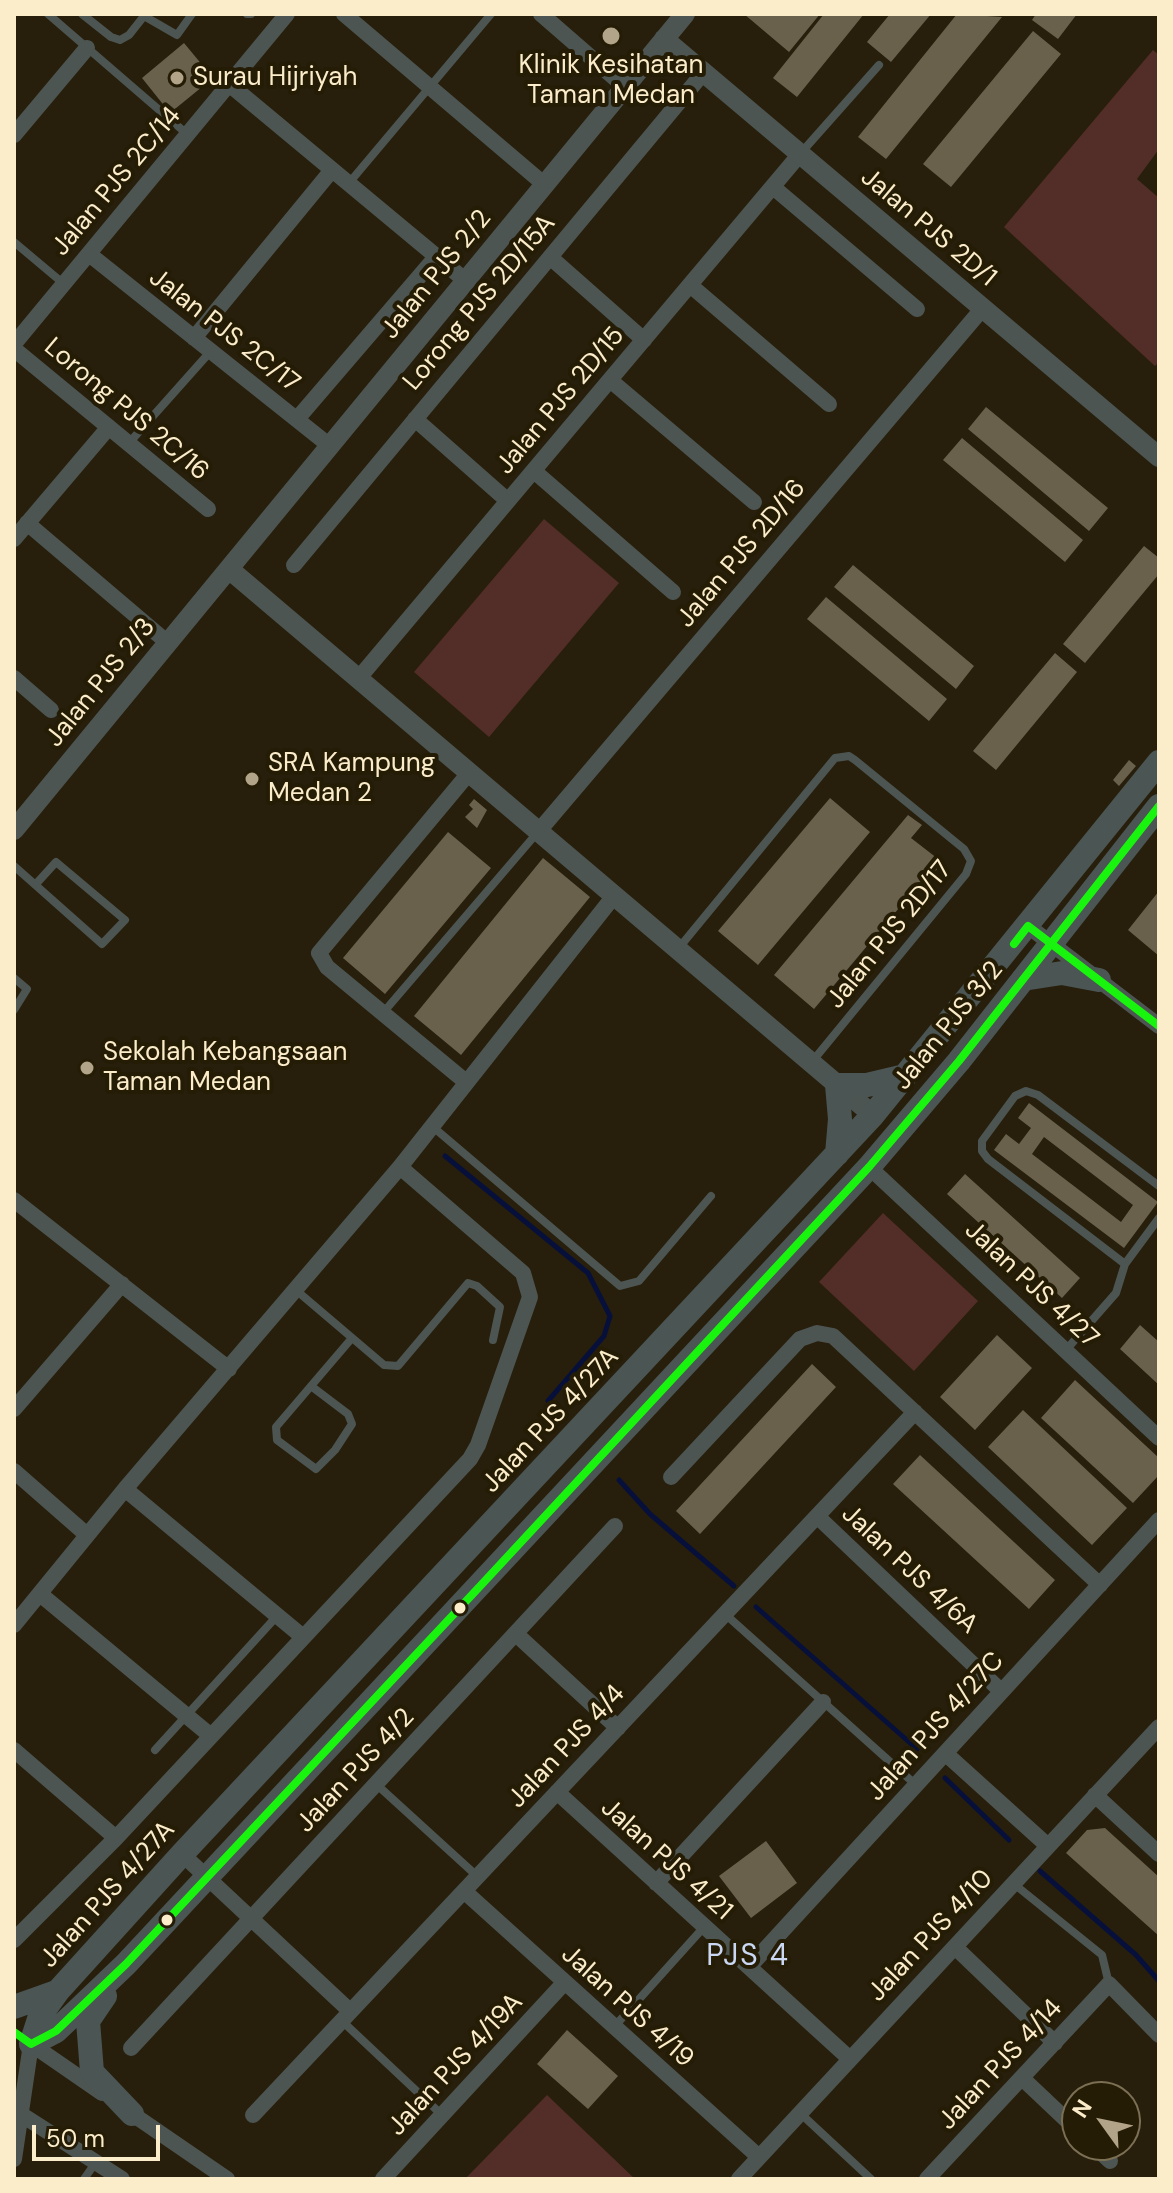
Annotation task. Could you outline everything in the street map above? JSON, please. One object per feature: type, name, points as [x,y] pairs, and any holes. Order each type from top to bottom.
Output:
[{"type":"main road","name":"Jalan PJS 3/2","points":[[873,1115],[1159,762]]},
{"type":"main road","name":"Jalan PJS 3/2","points":[[869,1167],[1159,806]]},
{"type":"main road","points":[[1023,979],[1062,973],[1099,980]]},
{"type":"main road","points":[[837,1154],[840,1119],[837,1085],[867,1085],[905,1076]]},
{"type":"main road","name":"Jalan PJS 4/27A","points":[[30,2044],[40,2016],[58,1991],[182,1854],[873,1115]]},
{"type":"main road","points":[[30,2044],[56,2031],[126,1964],[869,1167]]},
{"type":"main road","points":[[516,1500],[510,1512],[513,1520],[524,1524],[539,1522]]},
{"type":"main road","points":[[457,1562],[471,1557],[480,1560],[483,1583]]},
{"type":"main road","points":[[126,1964],[88,2021],[88,2035],[92,2072],[132,2114]]},
{"type":"main road","points":[[14,2007],[58,1991]]},
{"type":"street","name":"Jalan PJS 2C/14","points":[[14,346],[287,14]]},
{"type":"street","points":[[344,14],[545,185]]},
{"type":"street","points":[[541,14],[625,87]]},
{"type":"street","name":"Jalan PJS 2/2","points":[[229,569],[685,14]]},
{"type":"street","name":"Jalan PJS 2D/1","points":[[664,39],[1159,457]]},
{"type":"street","points":[[14,135],[87,48]]},
{"type":"street","name":"Lorong PJS 2D/15A","points":[[294,565],[704,72]]},
{"type":"street","points":[[229,84],[466,281]]},
{"type":"street","name":"Jalan PJS 2D/15","points":[[358,679],[800,154]]},
{"type":"street","points":[[194,338],[332,170]]},
{"type":"street","points":[[773,187],[917,309]]},
{"type":"street","name":"Jalan PJS 2C/17","points":[[89,254],[330,446]]},
{"type":"street","points":[[297,419],[436,257]]},
{"type":"street","points":[[550,257],[644,340]]},
{"type":"street","points":[[690,285],[829,404]]},
{"type":"street","name":"Jalan PJS 2D/16","points":[[538,832],[983,308]]},
{"type":"street","name":"Lorong PJS 2C/16","points":[[14,346],[208,509]]},
{"type":"street","points":[[610,380],[754,502]]},
{"type":"street","points":[[415,419],[508,501]]},
{"type":"street","points":[[14,539],[109,427]]},
{"type":"street","points":[[534,471],[673,592]]},
{"type":"street","points":[[27,523],[168,643]]},
{"type":"street","points":[[229,569],[873,1115]]},
{"type":"street","name":"Jalan PJS 2/3","points":[[14,830],[229,569]]},
{"type":"street","points":[[14,678],[51,710]]},
{"type":"street","points":[[466,1082],[327,967],[319,953],[469,773]]},
{"type":"street","points":[[14,1625],[125,1489],[297,1291],[433,1127],[614,896]]},
{"type":"street","points":[[1028,926],[1159,1026]]},
{"type":"street","points":[[14,1940],[116,1838],[470,1459],[482,1435],[530,1297],[523,1273],[400,1167]]},
{"type":"street","name":"Jalan PJS 4/27","points":[[869,1167],[1159,1438]]},
{"type":"street","points":[[14,1200],[229,1369]]},
{"type":"street","points":[[14,1409],[122,1284]]},
{"type":"street","points":[[671,1477],[800,1339],[817,1333],[833,1336],[1100,1585]]},
{"type":"street","name":"Jalan PJS 4/4","points":[[253,2115],[915,1412]]},
{"type":"street","points":[[14,1471],[87,1535]]},
{"type":"street","points":[[125,1489],[303,1637]]},
{"type":"street","name":"Jalan PJS 4/6A","points":[[818,1517],[1001,1691]]},
{"type":"street","name":"Jalan PJS 4/27C","points":[[749,1967],[1159,1520]]},
{"type":"street","name":"Jalan PJS 4/2","points":[[131,2048],[615,1526]]},
{"type":"street","points":[[40,1594],[211,1736]]},
{"type":"street","points":[[516,1634],[618,1728]]},
{"type":"street","points":[[656,1883],[823,1702]]},
{"type":"street","name":"Jalan PJS 4/10","points":[[739,2179],[1159,1727]]},
{"type":"street","points":[[14,1750],[116,1838]]},
{"type":"street","points":[[945,1753],[1048,1846]]},
{"type":"street","name":"Jalan PJS 4/21","points":[[557,1792],[850,2059]]},
{"type":"street","points":[[1095,1795],[1159,1854]]},
{"type":"street","points":[[182,1854],[252,1918],[346,2016]]},
{"type":"street","name":"Jalan PJS 4/19","points":[[464,1891],[759,2157]]},
{"type":"street","points":[[955,1947],[1055,2043]]},
{"type":"street","name":"Jalan PJS 4/19A","points":[[388,2177],[564,1983]]},
{"type":"street","points":[[1109,1984],[1159,2035]]},
{"type":"street","name":"Jalan PJS 4/14","points":[[935,2176],[1109,1984]]},
{"type":"street","points":[[14,2159],[30,2044],[227,2179]]},
{"type":"street","points":[[1022,2078],[1061,2115]]},
{"type":"street","points":[[22,2115],[122,2179]]},
{"type":"lane","points":[[48,14],[188,134]]},
{"type":"lane","points":[[82,14],[111,37],[120,40],[143,15],[177,35],[192,14]]},
{"type":"lane","points":[[348,184],[491,14]]},
{"type":"lane","points":[[800,154],[879,65]]},
{"type":"lane","points":[[14,242],[64,284]]},
{"type":"lane","points":[[129,444],[211,351]]},
{"type":"lane","name":"Jalan PJS 2D/17","points":[[677,949],[835,758],[849,756],[855,760],[964,849],[971,861],[966,874],[811,1063]]},
{"type":"lane","points":[[382,1014],[538,832]]},
{"type":"lane","points":[[14,866],[102,944],[125,920],[56,862],[36,884]]},
{"type":"lane","points":[[14,978],[27,989],[14,1010]]},
{"type":"lane","points":[[1125,1264],[988,1159],[982,1151],[982,1141],[1015,1096],[1026,1091],[1038,1095],[1159,1186]]},
{"type":"lane","points":[[433,1127],[620,1286],[639,1281],[711,1196]]},
{"type":"lane","points":[[1066,1350],[1116,1293],[1125,1264],[1159,1218]]},
{"type":"lane","points":[[297,1291],[384,1365],[398,1366],[468,1283],[477,1286],[500,1307],[493,1340]]},
{"type":"lane","points":[[311,1386],[348,1414],[352,1424],[335,1450],[316,1469],[277,1440],[276,1427],[311,1386],[352,1338]]},
{"type":"lane","points":[[725,1614],[916,1785]]},
{"type":"lane","points":[[155,1750],[277,1616]]},
{"type":"lane","points":[[376,1784],[477,1877]]},
{"type":"lane","points":[[1013,1884],[1102,1955],[1109,1984]]},
{"type":"lane","points":[[614,2027],[704,1927]]},
{"type":"lane","points":[[346,2016],[442,2115]]},
{"type":"lane","points":[[800,2113],[871,2179]]},
{"type":"lane","points":[[84,2179],[96,2162]]},
{"type":"shaded area","points":[[1153,50],[1159,55],[1159,149],[1137,179],[1159,198],[1159,362],[1155,366],[1004,227]]},
{"type":"shaded area","points":[[544,519],[619,583],[489,737],[414,672]]},
{"type":"shaded area","points":[[883,1213],[978,1301],[914,1371],[819,1282]]},
{"type":"shaded area","points":[[547,2095],[635,2179],[465,2179]]},
{"type":"building","points":[[744,14],[820,14],[789,52]]},
{"type":"building","points":[[824,14],[864,14],[797,97],[773,78]]},
{"type":"building","points":[[890,14],[931,14],[891,62],[867,42]]},
{"type":"building","points":[[957,14],[1002,17],[886,159],[858,137]]},
{"type":"building","points":[[1036,14],[1077,14],[1058,39],[1032,20]]},
{"type":"building","points":[[1033,31],[1061,54],[951,187],[923,164]]},
{"type":"building","name":"Surau Hijriyah","points":[[184,43],[213,78],[170,113],[142,78]]},
{"type":"building","points":[[986,407],[1108,508],[1089,531],[968,429]]},
{"type":"building","points":[[962,438],[1083,540],[1065,562],[943,460]]},
{"type":"building","points":[[1144,546],[1159,558],[1159,574],[1085,663],[1063,644]]},
{"type":"building","points":[[853,565],[974,666],[956,689],[834,587]]},
{"type":"building","points":[[826,597],[947,699],[929,721],[807,619]]},
{"type":"building","points":[[1055,653],[1077,672],[996,770],[973,751]]},
{"type":"building","points":[[1129,760],[1136,766],[1119,786],[1113,780]]},
{"type":"building","points":[[830,798],[870,832],[758,965],[718,931]]},
{"type":"building","points":[[474,799],[487,810],[477,828],[465,817],[473,809],[469,805]]},
{"type":"building","points":[[908,815],[922,825],[911,838],[942,862],[930,879],[926,876],[814,1009],[774,975]]},
{"type":"building","points":[[448,832],[491,868],[385,994],[343,958]]},
{"type":"building","points":[[543,858],[590,897],[461,1055],[414,1016]]},
{"type":"building","points":[[1159,891],[1159,956],[1128,930]]},
{"type":"building","points":[[1029,1103],[1158,1202],[1124,1248],[994,1150],[1006,1134],[1019,1144],[1031,1128],[1018,1118]],"holes":[[[1044,1137],[1133,1205],[1121,1222],[1032,1154]]]},
{"type":"building","points":[[965,1174],[1080,1278],[1062,1298],[947,1194]]},
{"type":"building","points":[[1140,1325],[1159,1342],[1159,1385],[1120,1349]]},
{"type":"building","points":[[997,1335],[1032,1368],[975,1430],[940,1397]]},
{"type":"building","points":[[812,1364],[836,1387],[700,1534],[676,1511]]},
{"type":"building","points":[[1075,1380],[1159,1458],[1159,1475],[1133,1503],[1041,1418]]},
{"type":"building","points":[[1023,1410],[1127,1508],[1092,1545],[988,1447]]},
{"type":"building","points":[[920,1455],[1055,1580],[1029,1609],[893,1484]]},
{"type":"building","points":[[1105,1828],[1159,1877],[1159,1936],[1066,1853],[1087,1830]]},
{"type":"building","points":[[766,1841],[797,1883],[751,1918],[719,1876]]},
{"type":"building","points":[[567,2030],[618,2076],[588,2109],[537,2064]]},
{"type":"waterway","points":[[445,1156],[588,1273],[610,1316],[604,1336],[548,1401]]},
{"type":"waterway","points":[[619,1480],[650,1514],[734,1586]]},
{"type":"waterway","points":[[756,1607],[917,1749]]},
{"type":"waterway","points":[[945,1778],[1009,1840]]},
{"type":"waterway","points":[[1040,1871],[1136,1955],[1159,1981]]},
{"type":"transit line","points":[[14,2032],[31,2044],[56,2031],[126,1964],[483,1583],[869,1167],[959,1061],[1159,806]]},
{"type":"transit line","points":[[1014,944],[1028,926],[1159,1026]]},
{"type":"place","name":"Klinik Kesihatan Taman Medan","points":[[611,36]]},
{"type":"place","name":"Surau Hijriyah","points":[[177,78]]},
{"type":"place","name":"SRA Kampung Medan 2","points":[[252,779]]},
{"type":"place","name":"Sekolah Kebangsaan Taman Medan","points":[[87,1068]]},
{"type":"district","name":"PJS 4","points":[[748,1957]]}]
